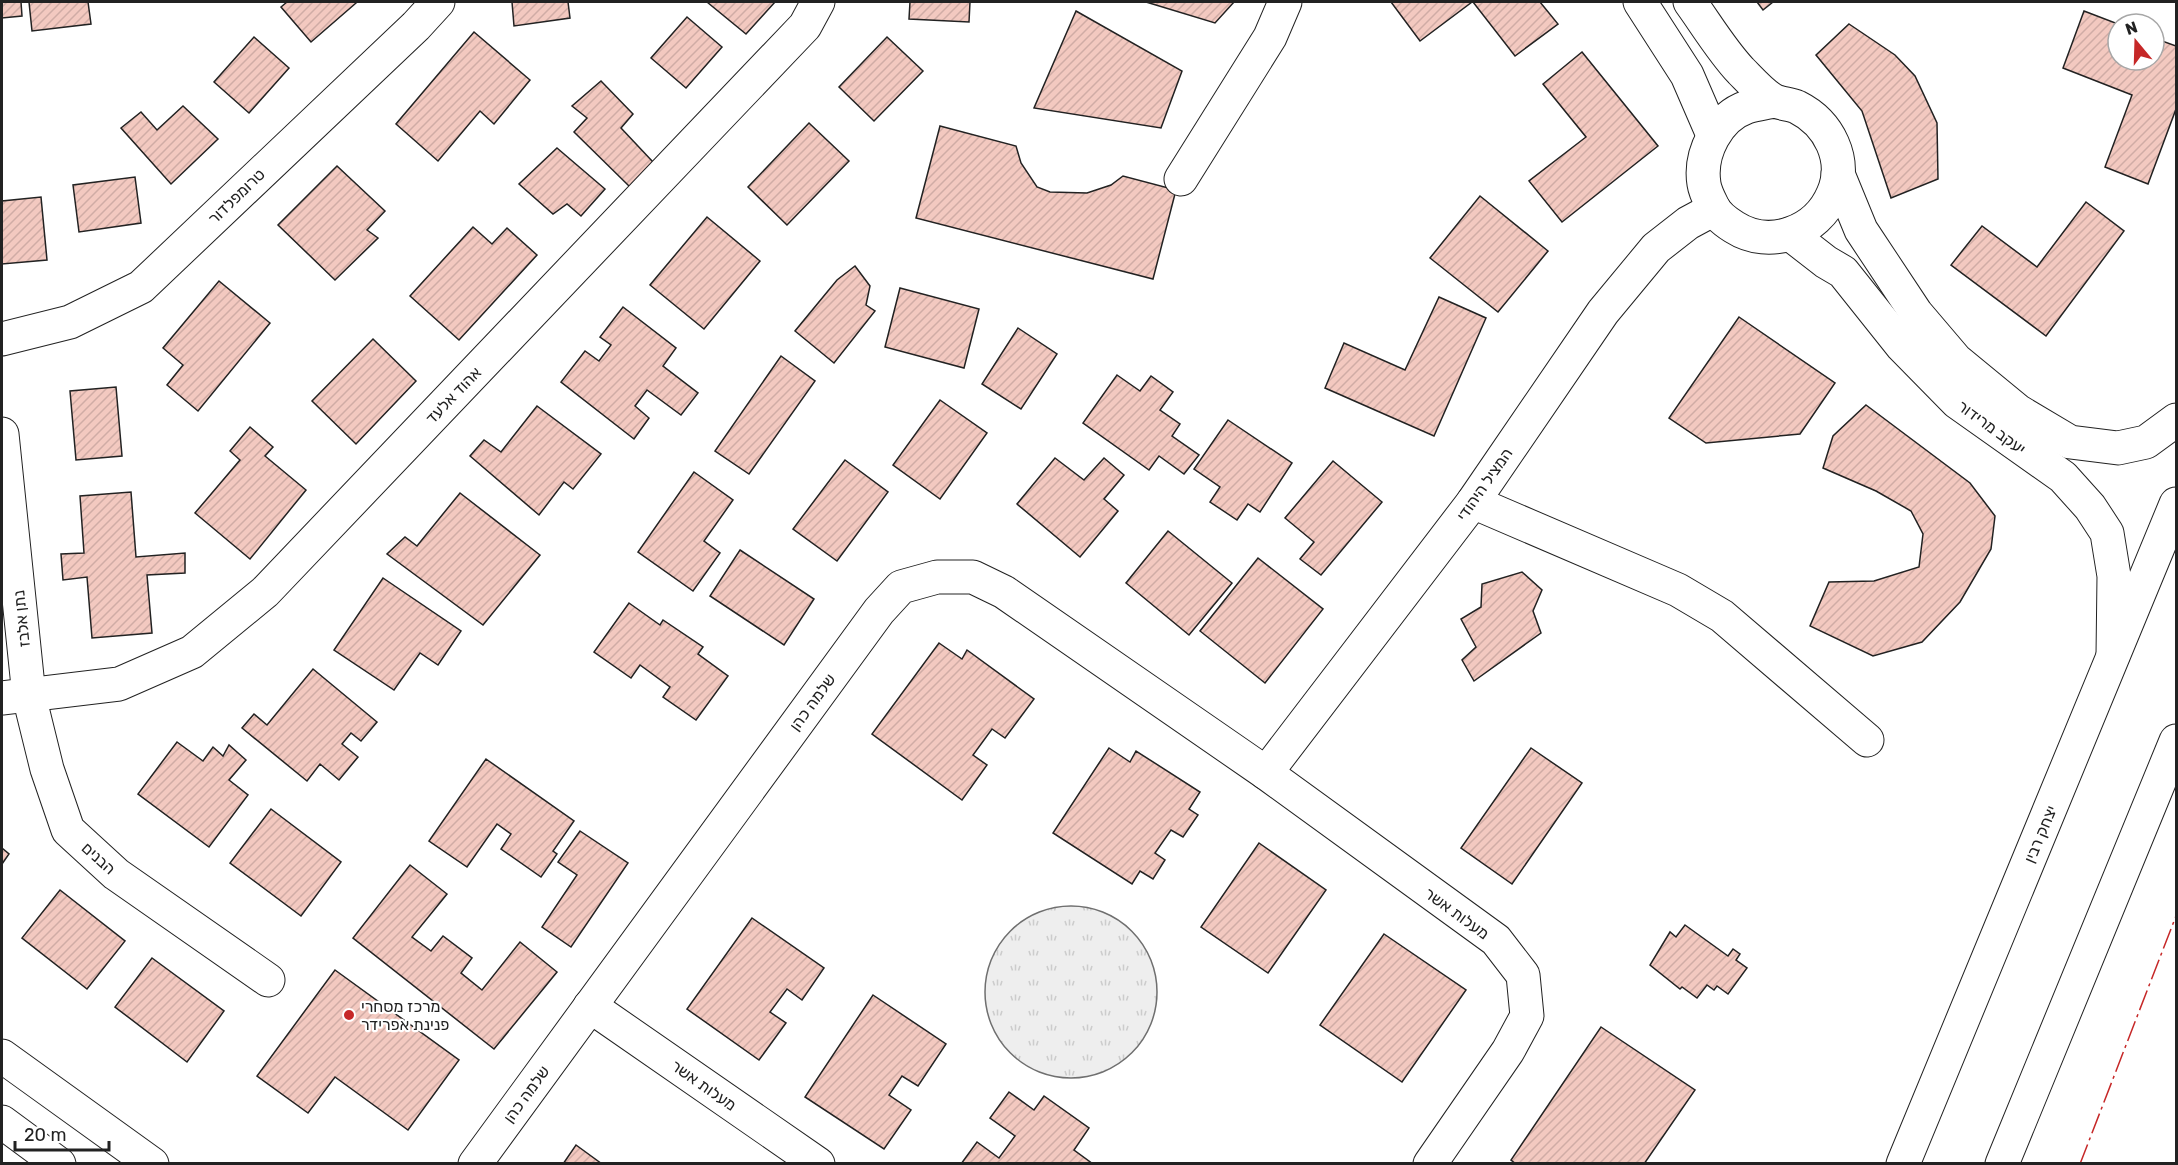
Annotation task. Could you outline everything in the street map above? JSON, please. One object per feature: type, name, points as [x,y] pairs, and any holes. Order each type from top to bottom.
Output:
[{"type":"street","name":"טרומפלדור","points":[[2,339],[70,322],[141,287],[416,27],[438,2]]},
{"type":"street","name":"אהוד אלעד","points":[[15,697],[118,684],[192,652],[265,592],[805,26],[818,2]]},
{"type":"street","points":[[1181,179],[1270,37],[1285,2]]},
{"type":"street","points":[[1640,2],[1687,75],[1713,135]]},
{"type":"street","points":[[1689,2],[1740,69],[1774,101]]},
{"type":"street","points":[[1774,101],[1795,106],[1814,117],[1828,133],[1836,152],[1838,174],[1834,194],[1824,211],[1809,225],[1790,234],[1773,237],[1756,236],[1733,226],[1714,209],[1704,185],[1704,163],[1713,135],[1726,120],[1746,107],[1774,101]]},
{"type":"street","name":"יעקב מרידור","points":[[1838,174],[1861,230],[1916,313],[1956,360],[2018,411],[2070,442],[2118,448],[2146,442],[2176,420]]},
{"type":"street","name":"המציל היהודי","points":[[1266,773],[1473,502],[1611,303],[1656,248],[1688,223],[1714,209]]},
{"type":"street","name":"יעקב מרידור","points":[[1790,234],[1843,272],[1902,346],[1957,402],[2063,477],[2090,507],[2107,533],[2114,576],[2113,656]]},
{"type":"street","name":"נתן אלבז","points":[[2,434],[15,697]]},
{"type":"street","points":[[1473,502],[1678,590],[1722,616],[1867,740]]},
{"type":"street","name":"יצחק רבין","points":[[1903,1164],[2176,504]]},
{"type":"street","name":"שלמה כהן","points":[[475,1164],[879,611],[901,587],[937,577],[973,577],[1004,592],[1266,773]]},
{"type":"street","name":"הבנים","points":[[15,697],[47,769],[68,830],[116,874],[268,980]]},
{"type":"street","points":[[2002,1164],[2176,741]]},
{"type":"street","name":"מעלות אשר","points":[[1266,773],[1496,940],[1523,975],[1527,1016],[1508,1051],[1430,1164]]},
{"type":"street","name":"מעלות אשר","points":[[590,1006],[819,1164]]},
{"type":"street","points":[[2,1056],[153,1164]]},
{"type":"street","points":[[2,1122],[59,1164]]},
{"type":"green space","points":[[1071,906],[1088,907],[1104,912],[1119,920],[1132,931],[1143,944],[1151,959],[1156,975],[1156,1009],[1151,1025],[1143,1040],[1132,1053],[1119,1064],[1104,1072],[1088,1077],[1071,1078],[1054,1077],[1038,1072],[1023,1064],[1010,1053],[999,1040],[991,1025],[986,1009],[985,992],[986,975],[991,959],[999,944],[1010,931],[1023,920],[1038,912],[1054,907]]},
{"type":"building","points":[[2,2],[21,2],[22,16],[2,18]]},
{"type":"building","points":[[29,2],[88,2],[91,24],[32,31]]},
{"type":"building","points":[[287,2],[356,3],[311,42],[281,7]]},
{"type":"building","points":[[512,2],[568,2],[570,18],[514,26]]},
{"type":"building","points":[[707,2],[775,2],[746,34]]},
{"type":"building","points":[[910,2],[970,2],[969,22],[909,19]]},
{"type":"building","points":[[1146,2],[1234,2],[1215,23]]},
{"type":"building","points":[[1391,2],[1472,2],[1420,41]]},
{"type":"building","points":[[1473,2],[1540,2],[1558,24],[1515,56]]},
{"type":"building","points":[[1757,2],[1773,2],[1763,10]]},
{"type":"building","points":[[1076,11],[1182,71],[1161,128],[1034,108]]},
{"type":"building","points":[[2084,11],[2106,19],[2106,72],[2166,72],[2166,42],[2176,46],[2176,109],[2148,184],[2105,167],[2132,95],[2063,68]]},
{"type":"building","points":[[687,17],[722,47],[686,88],[651,58]]},
{"type":"building","points":[[1849,24],[1895,55],[1915,76],[1937,123],[1938,179],[1891,198],[1862,111],[1816,55]]},
{"type":"building","points":[[474,32],[530,80],[494,124],[480,111],[438,161],[396,124]]},
{"type":"building","points":[[254,37],[289,68],[249,113],[214,82]]},
{"type":"building","points":[[887,37],[923,71],[874,121],[839,87]]},
{"type":"building","points":[[1582,52],[1658,146],[1562,222],[1529,181],[1586,137],[1543,84]]},
{"type":"building","points":[[601,81],[633,114],[621,128],[653,162],[630,187],[574,132],[587,118],[572,106]]},
{"type":"building","points":[[183,106],[218,139],[171,184],[121,128],[141,112],[157,130]]},
{"type":"building","points":[[809,123],[849,161],[787,225],[748,187]]},
{"type":"building","points":[[940,126],[1016,146],[1021,163],[1037,187],[1050,192],[1087,193],[1111,185],[1123,176],[1176,190],[1153,279],[916,218]]},
{"type":"building","points":[[557,148],[605,189],[581,216],[567,204],[553,214],[519,184]]},
{"type":"building","points":[[337,166],[385,211],[367,230],[378,238],[335,280],[278,225]]},
{"type":"building","points":[[135,177],[141,223],[79,232],[73,185]]},
{"type":"building","points":[[1480,196],[1548,251],[1498,312],[1430,258]]},
{"type":"building","points":[[41,197],[47,260],[2,264],[2,201]]},
{"type":"building","points":[[2086,202],[2124,231],[2046,336],[1951,265],[1982,226],[2037,267]]},
{"type":"building","points":[[707,217],[760,261],[704,329],[650,285]]},
{"type":"building","points":[[473,227],[492,244],[507,228],[537,255],[459,340],[410,296]]},
{"type":"building","points":[[855,266],[870,286],[866,305],[875,311],[834,363],[795,331],[837,280]]},
{"type":"building","points":[[219,281],[270,323],[198,411],[167,385],[183,365],[163,348]]},
{"type":"building","points":[[900,288],[979,309],[964,368],[885,347]]},
{"type":"building","points":[[1439,297],[1486,318],[1434,436],[1325,388],[1344,343],[1405,370]]},
{"type":"building","points":[[623,307],[676,348],[663,366],[698,393],[681,415],[647,390],[635,406],[649,418],[634,439],[561,382],[585,351],[599,361],[611,345],[600,337]]},
{"type":"building","points":[[1739,317],[1835,383],[1800,434],[1706,443],[1669,418]]},
{"type":"building","points":[[1018,328],[1057,354],[1021,409],[982,384]]},
{"type":"building","points":[[373,339],[416,381],[356,444],[312,401]]},
{"type":"building","points":[[781,356],[815,381],[749,474],[715,451]]},
{"type":"building","points":[[1117,375],[1140,391],[1151,376],[1173,392],[1160,410],[1180,424],[1172,436],[1199,455],[1184,474],[1159,456],[1149,470],[1083,423]]},
{"type":"building","points":[[116,387],[122,456],[76,460],[70,391]]},
{"type":"building","points":[[940,400],[987,433],[940,499],[893,465]]},
{"type":"building","points":[[1866,405],[1970,483],[1995,516],[1991,549],[1960,602],[1922,642],[1873,656],[1810,626],[1829,582],[1874,581],[1919,567],[1923,534],[1911,511],[1876,491],[1823,468],[1833,436]]},
{"type":"building","points":[[537,406],[601,454],[573,489],[564,482],[539,515],[470,456],[484,440],[501,452]]},
{"type":"building","points":[[1228,420],[1292,463],[1260,512],[1248,504],[1237,520],[1210,502],[1220,487],[1194,469]]},
{"type":"building","points":[[250,427],[273,447],[265,456],[306,490],[250,559],[195,513],[240,460],[230,451]]},
{"type":"building","points":[[1055,458],[1084,480],[1104,458],[1124,475],[1104,499],[1118,511],[1080,557],[1017,504]]},
{"type":"building","points":[[845,460],[888,492],[837,561],[793,529]]},
{"type":"building","points":[[1333,461],[1382,502],[1321,575],[1300,559],[1314,542],[1285,518]]},
{"type":"building","points":[[694,472],[733,500],[704,541],[720,553],[693,591],[638,552]]},
{"type":"building","points":[[131,492],[136,557],[185,553],[185,573],[147,575],[152,633],[92,638],[87,577],[63,580],[61,554],[84,553],[80,496]]},
{"type":"building","points":[[460,493],[540,555],[483,625],[387,554],[405,537],[417,546]]},
{"type":"building","points":[[1168,531],[1232,583],[1189,635],[1126,583]]},
{"type":"building","points":[[740,550],[814,599],[784,645],[710,596]]},
{"type":"building","points":[[1258,558],[1323,609],[1265,683],[1200,631]]},
{"type":"building","points":[[1522,572],[1542,590],[1533,611],[1541,633],[1474,681],[1462,660],[1476,647],[1461,619],[1481,607],[1482,584]]},
{"type":"building","points":[[383,578],[461,631],[438,665],[420,653],[394,690],[334,650]]},
{"type":"building","points":[[629,603],[660,625],[663,620],[703,647],[698,654],[728,676],[696,720],[663,697],[670,687],[640,665],[631,678],[594,652]]},
{"type":"building","points":[[939,643],[962,659],[967,650],[1034,699],[1005,738],[992,729],[973,755],[987,765],[962,800],[872,734]]},
{"type":"building","points":[[313,669],[377,722],[361,741],[351,733],[342,744],[358,757],[339,780],[320,764],[307,781],[242,728],[254,714],[267,725]]},
{"type":"building","points":[[177,742],[203,761],[213,747],[223,756],[229,745],[246,760],[229,780],[248,795],[209,847],[138,794]]},
{"type":"building","points":[[1109,748],[1130,762],[1136,751],[1200,792],[1189,809],[1198,815],[1183,837],[1171,830],[1155,853],[1165,860],[1153,879],[1140,871],[1132,884],[1053,833]]},
{"type":"building","points":[[1531,748],[1582,783],[1512,884],[1461,848]]},
{"type":"building","points":[[486,759],[574,821],[553,851],[557,854],[541,877],[501,849],[511,834],[497,824],[467,867],[429,841]]},
{"type":"building","points":[[271,809],[341,862],[301,916],[230,863]]},
{"type":"building","points":[[580,831],[628,863],[571,947],[542,927],[577,875],[558,862]]},
{"type":"building","points":[[1259,843],[1326,890],[1268,973],[1201,927]]},
{"type":"building","points":[[2,848],[9,854],[2,864]]},
{"type":"building","points":[[410,865],[447,894],[412,937],[431,951],[443,936],[472,958],[461,973],[482,990],[520,942],[557,972],[494,1049],[353,938]]},
{"type":"building","points":[[60,890],[125,941],[87,989],[22,938]]},
{"type":"building","points":[[752,918],[824,968],[802,1000],[787,989],[770,1012],[786,1023],[759,1060],[687,1009]]},
{"type":"building","points":[[1685,925],[1728,956],[1733,949],[1740,954],[1736,960],[1747,968],[1728,994],[1717,986],[1714,990],[1707,985],[1697,998],[1682,987],[1680,989],[1650,965],[1670,932],[1676,937]]},
{"type":"building","points":[[1384,934],[1466,990],[1402,1082],[1320,1025]]},
{"type":"building","points":[[152,958],[224,1011],[187,1062],[115,1007]]},
{"type":"building","name":"מרכז מסחרי פנינת אפרידר","points":[[335,970],[459,1060],[408,1130],[335,1077],[308,1113],[257,1076]]},
{"type":"building","points":[[873,995],[946,1044],[918,1086],[902,1076],[889,1095],[911,1110],[884,1149],[805,1097]]},
{"type":"building","points":[[1601,1027],[1695,1090],[1644,1164],[1516,1164],[1511,1160]]},
{"type":"building","points":[[1009,1092],[1034,1110],[1044,1096],[1089,1128],[1074,1150],[1093,1164],[961,1164],[977,1142],[999,1158],[1015,1136],[990,1118]]},
{"type":"building","points":[[576,1145],[602,1164],[563,1164]]},
{"type":"power","points":[[2080,1164],[2176,916]]},
{"type":"place","name":"מרכז מסחרי פנינת אפרידר","points":[[349,1015]]}]
